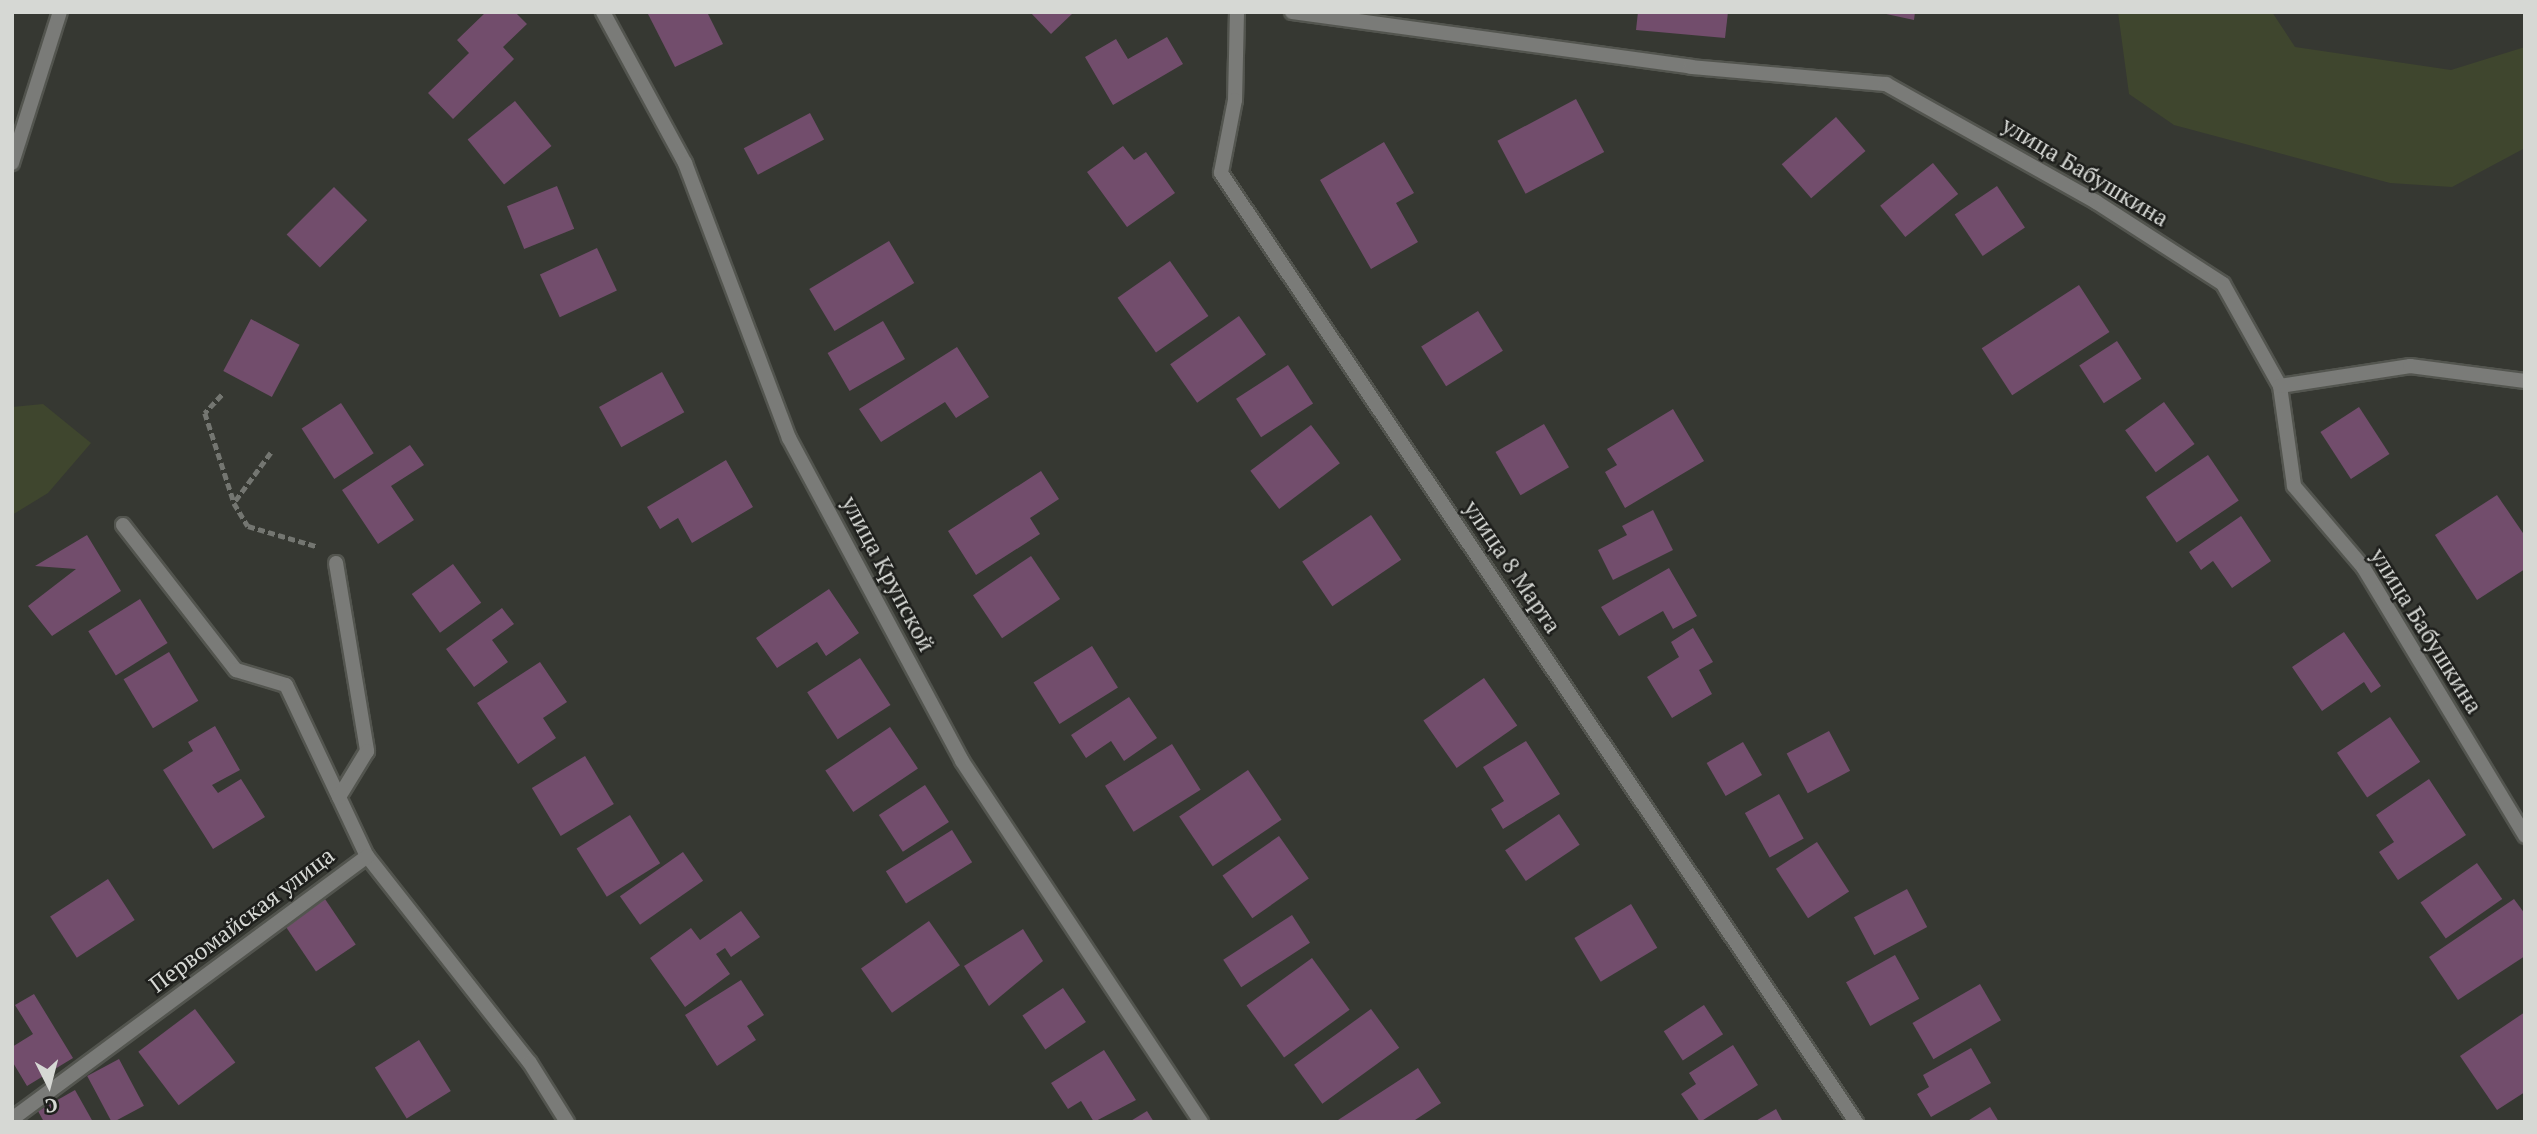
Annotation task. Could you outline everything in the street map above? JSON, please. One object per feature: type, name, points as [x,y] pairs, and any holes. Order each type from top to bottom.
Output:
[{"type":"street","points":[[12,163],[60,12]]},
{"type":"street","name":"улица Крупской","points":[[603,12],[685,163],[789,438],[949,737],[1201,1122]]},
{"type":"street","name":"улица 8 Марта","points":[[1237,12],[1235,100],[1221,173],[1856,1122]]},
{"type":"street","name":"улица Бабушкина","points":[[1292,12],[1691,67],[1886,84],[2096,202],[2223,284],[2280,386],[2294,486],[2363,567],[2525,836]]},
{"type":"street","points":[[2280,386],[2410,366],[2525,381]]},
{"type":"street","points":[[123,525],[236,670],[286,685],[366,856]]},
{"type":"street","points":[[336,563],[367,751],[339,797]]},
{"type":"street","name":"Первомайская улица","points":[[12,1119],[366,856],[530,1063],[567,1122]]},
{"type":"path","points":[[222,395],[205,414],[234,503],[248,526],[313,544],[336,563]]},
{"type":"path","points":[[234,503],[271,453]]},
{"type":"green space","points":[[2118,12],[2272,12],[2295,47],[2451,70],[2525,47],[2525,148],[2452,187],[2390,183],[2174,125],[2129,94]]},
{"type":"green space","points":[[43,404],[91,443],[48,493],[12,515],[12,407]]},
{"type":"building","points":[[486,12],[515,12],[527,24],[503,47],[514,59],[453,119],[428,93],[469,53],[457,40]]},
{"type":"building","points":[[647,12],[707,12],[723,44],[675,67]]},
{"type":"building","points":[[1030,12],[1074,12],[1051,34]]},
{"type":"building","points":[[1638,12],[1728,12],[1725,38],[1636,30]]},
{"type":"building","points":[[1877,12],[1915,12],[1914,20]]},
{"type":"building","points":[[1167,37],[1183,64],[1113,105],[1085,57],[1116,39],[1128,59]]},
{"type":"building","points":[[1576,99],[1604,152],[1526,194],[1497,141]]},
{"type":"building","points":[[515,101],[552,146],[504,184],[468,139]]},
{"type":"building","points":[[810,113],[824,139],[758,175],[744,148]]},
{"type":"building","points":[[1836,117],[1866,151],[1811,198],[1782,164]]},
{"type":"building","points":[[1384,142],[1414,193],[1396,203],[1418,242],[1371,269],[1320,180]]},
{"type":"building","points":[[1123,146],[1134,160],[1146,152],[1175,193],[1127,227],[1087,172]]},
{"type":"building","points":[[1933,163],[1958,194],[1905,237],[1880,206]]},
{"type":"building","points":[[557,186],[574,229],[524,249],[507,206]]},
{"type":"building","points":[[1997,186],[2025,227],[1983,256],[1955,215]]},
{"type":"building","points":[[334,187],[367,220],[320,268],[287,234]]},
{"type":"building","points":[[889,241],[914,283],[835,331],[809,289]]},
{"type":"building","points":[[597,248],[617,291],[560,317],[540,275]]},
{"type":"building","points":[[1170,261],[1208,316],[1156,353],[1118,298]]},
{"type":"building","points":[[2079,285],[2109,332],[2012,395],[1982,348]]},
{"type":"building","points":[[1478,311],[1503,351],[1446,386],[1421,347]]},
{"type":"building","points":[[1239,316],[1266,355],[1197,403],[1170,364]]},
{"type":"building","points":[[251,319],[300,345],[272,397],[223,371]]},
{"type":"building","points":[[883,321],[905,359],[850,391],[828,353]]},
{"type":"building","points":[[2117,341],[2142,379],[2104,403],[2079,366]]},
{"type":"building","points":[[957,347],[989,397],[956,418],[945,402],[881,442],[859,409]]},
{"type":"building","points":[[1288,365],[1313,404],[1261,437],[1236,399]]},
{"type":"building","points":[[662,372],[684,412],[621,447],[599,407]]},
{"type":"building","points":[[2164,402],[2195,444],[2156,472],[2125,430]]},
{"type":"building","points":[[341,403],[374,453],[334,479],[302,429]]},
{"type":"building","points":[[2359,407],[2389,454],[2351,479],[2320,432]]},
{"type":"building","points":[[1673,409],[1704,461],[1625,508],[1605,472],[1617,465],[1607,449]]},
{"type":"building","points":[[1544,424],[1569,467],[1521,495],[1496,452]]},
{"type":"building","points":[[1311,425],[1340,463],[1279,509],[1250,471]]},
{"type":"building","points":[[410,445],[424,465],[391,486],[414,520],[378,544],[342,490]]},
{"type":"building","points":[[2208,455],[2239,501],[2177,543],[2146,497]]},
{"type":"building","points":[[726,460],[753,507],[692,543],[678,518],[660,529],[647,507]]},
{"type":"building","points":[[1041,471],[1059,499],[1030,518],[1040,534],[976,575],[948,531]]},
{"type":"building","points":[[2497,495],[2525,536],[2525,569],[2477,600],[2435,535]]},
{"type":"building","points":[[1653,510],[1673,550],[1613,580],[1598,550],[1627,535],[1622,526]]},
{"type":"building","points":[[1371,515],[1401,560],[1332,606],[1302,561]]},
{"type":"building","points":[[2241,516],[2271,561],[2232,588],[2213,561],[2201,570],[2189,552]]},
{"type":"building","points":[[87,535],[121,591],[52,636],[28,606],[76,569],[35,566]]},
{"type":"building","points":[[1031,556],[1060,599],[1002,638],[973,595]]},
{"type":"building","points":[[453,564],[481,603],[440,633],[412,594]]},
{"type":"building","points":[[1669,568],[1697,616],[1673,629],[1663,611],[1619,636],[1601,607]]},
{"type":"building","points":[[829,589],[859,633],[826,656],[817,642],[777,668],[756,638]]},
{"type":"building","points":[[140,599],[168,643],[116,675],[88,631]]},
{"type":"building","points":[[502,608],[514,624],[492,640],[508,662],[474,687],[446,649]]},
{"type":"building","points":[[1693,628],[1713,662],[1699,670],[1712,694],[1672,718],[1647,677],[1679,657],[1671,642]]},
{"type":"building","points":[[2344,632],[2381,686],[2371,693],[2364,682],[2322,711],[2292,667]]},
{"type":"building","points":[[1092,646],[1118,688],[1059,724],[1033,683]]},
{"type":"building","points":[[169,652],[198,701],[153,728],[124,679]]},
{"type":"building","points":[[860,658],[890,705],[838,739],[807,692]]},
{"type":"building","points":[[540,662],[567,702],[543,718],[556,738],[518,764],[477,703]]},
{"type":"building","points":[[1484,678],[1517,726],[1457,768],[1423,720]]},
{"type":"building","points":[[1129,697],[1157,738],[1124,761],[1111,741],[1086,758],[1071,735]]},
{"type":"building","points":[[2390,717],[2420,762],[2367,798],[2337,753]]},
{"type":"building","points":[[215,726],[240,770],[212,785],[218,793],[241,779],[265,817],[213,849],[163,770],[193,751],[188,742]]},
{"type":"building","points":[[890,727],[918,768],[853,812],[825,771]]},
{"type":"building","points":[[1829,731],[1850,771],[1808,793],[1787,754]]},
{"type":"building","points":[[1526,741],[1560,794],[1503,829],[1491,809],[1504,801],[1483,767]]},
{"type":"building","points":[[1743,742],[1762,775],[1726,796],[1707,763]]},
{"type":"building","points":[[1172,744],[1201,790],[1134,832],[1105,786]]},
{"type":"building","points":[[585,756],[614,804],[561,836],[532,788]]},
{"type":"building","points":[[1248,770],[1282,820],[1213,866],[1179,816]]},
{"type":"building","points":[[2429,779],[2466,835],[2398,880],[2379,852],[2394,842],[2376,815]]},
{"type":"building","points":[[925,785],[949,822],[903,852],[879,815]]},
{"type":"building","points":[[1779,794],[1804,839],[1770,858],[1745,813]]},
{"type":"building","points":[[1559,814],[1580,845],[1526,881],[1505,850]]},
{"type":"building","points":[[630,815],[660,863],[607,897],[577,848]]},
{"type":"building","points":[[952,830],[972,862],[906,904],[886,871]]},
{"type":"building","points":[[1279,836],[1309,879],[1252,918],[1222,876]]},
{"type":"building","points":[[1817,842],[1849,891],[1808,918],[1776,869]]},
{"type":"building","points":[[683,852],[703,881],[640,925],[620,896]]},
{"type":"building","points":[[2477,863],[2502,899],[2446,939],[2420,903]]},
{"type":"building","points":[[108,879],[135,920],[77,958],[50,917]]},
{"type":"building","points":[[1907,889],[1927,927],[1874,955],[1854,917]]},
{"type":"building","points":[[325,899],[356,945],[316,971],[285,926]]},
{"type":"building","points":[[2514,899],[2525,914],[2525,956],[2458,1000],[2429,957]]},
{"type":"building","points":[[1631,904],[1657,948],[1601,982],[1574,938]]},
{"type":"building","points":[[741,911],[760,937],[731,957],[725,948],[716,954],[730,974],[685,1007],[650,958],[691,928],[700,940]]},
{"type":"building","points":[[1292,915],[1310,943],[1241,987],[1223,960]]},
{"type":"building","points":[[929,921],[960,965],[892,1013],[861,969]]},
{"type":"building","points":[[1023,929],[1043,961],[989,1006],[964,966]]},
{"type":"building","points":[[1895,955],[1919,999],[1870,1026],[1846,982]]},
{"type":"building","points":[[1312,958],[1350,1010],[1284,1057],[1246,1006]]},
{"type":"building","points":[[741,980],[764,1015],[747,1026],[756,1040],[717,1066],[685,1015]]},
{"type":"building","points":[[1980,984],[2001,1020],[1933,1059],[1912,1023]]},
{"type":"building","points":[[1063,988],[1086,1022],[1045,1049],[1022,1015]]},
{"type":"building","points":[[34,994],[73,1058],[27,1086],[12,1061],[12,1047],[33,1034],[15,1005]]},
{"type":"building","points":[[1704,1005],[1723,1034],[1683,1060],[1664,1031]]},
{"type":"building","points":[[195,1009],[235,1063],[179,1105],[138,1052]]},
{"type":"building","points":[[1371,1009],[1399,1048],[1322,1104],[1294,1065]]},
{"type":"building","points":[[2525,1012],[2525,1092],[2497,1110],[2460,1056]]},
{"type":"building","points":[[419,1040],[451,1091],[407,1118],[375,1068]]},
{"type":"building","points":[[1733,1045],[1758,1085],[1700,1122],[1681,1094],[1696,1084],[1689,1073]]},
{"type":"building","points":[[1971,1048],[1991,1083],[1931,1117],[1917,1094],[1929,1087],[1923,1075]]},
{"type":"building","points":[[1104,1050],[1136,1100],[1094,1122],[1081,1101],[1068,1109],[1051,1083]]},
{"type":"building","points":[[119,1059],[144,1106],[112,1122],[87,1076]]},
{"type":"building","points":[[1418,1068],[1441,1103],[1412,1122],[1335,1122]]},
{"type":"building","points":[[75,1090],[93,1122],[44,1122],[38,1111]]},
{"type":"building","points":[[1990,1107],[1999,1122],[1966,1122]]},
{"type":"building","points":[[1776,1109],[1783,1122],[1754,1122]]},
{"type":"building","points":[[1147,1111],[1154,1122],[1129,1122]]}]
